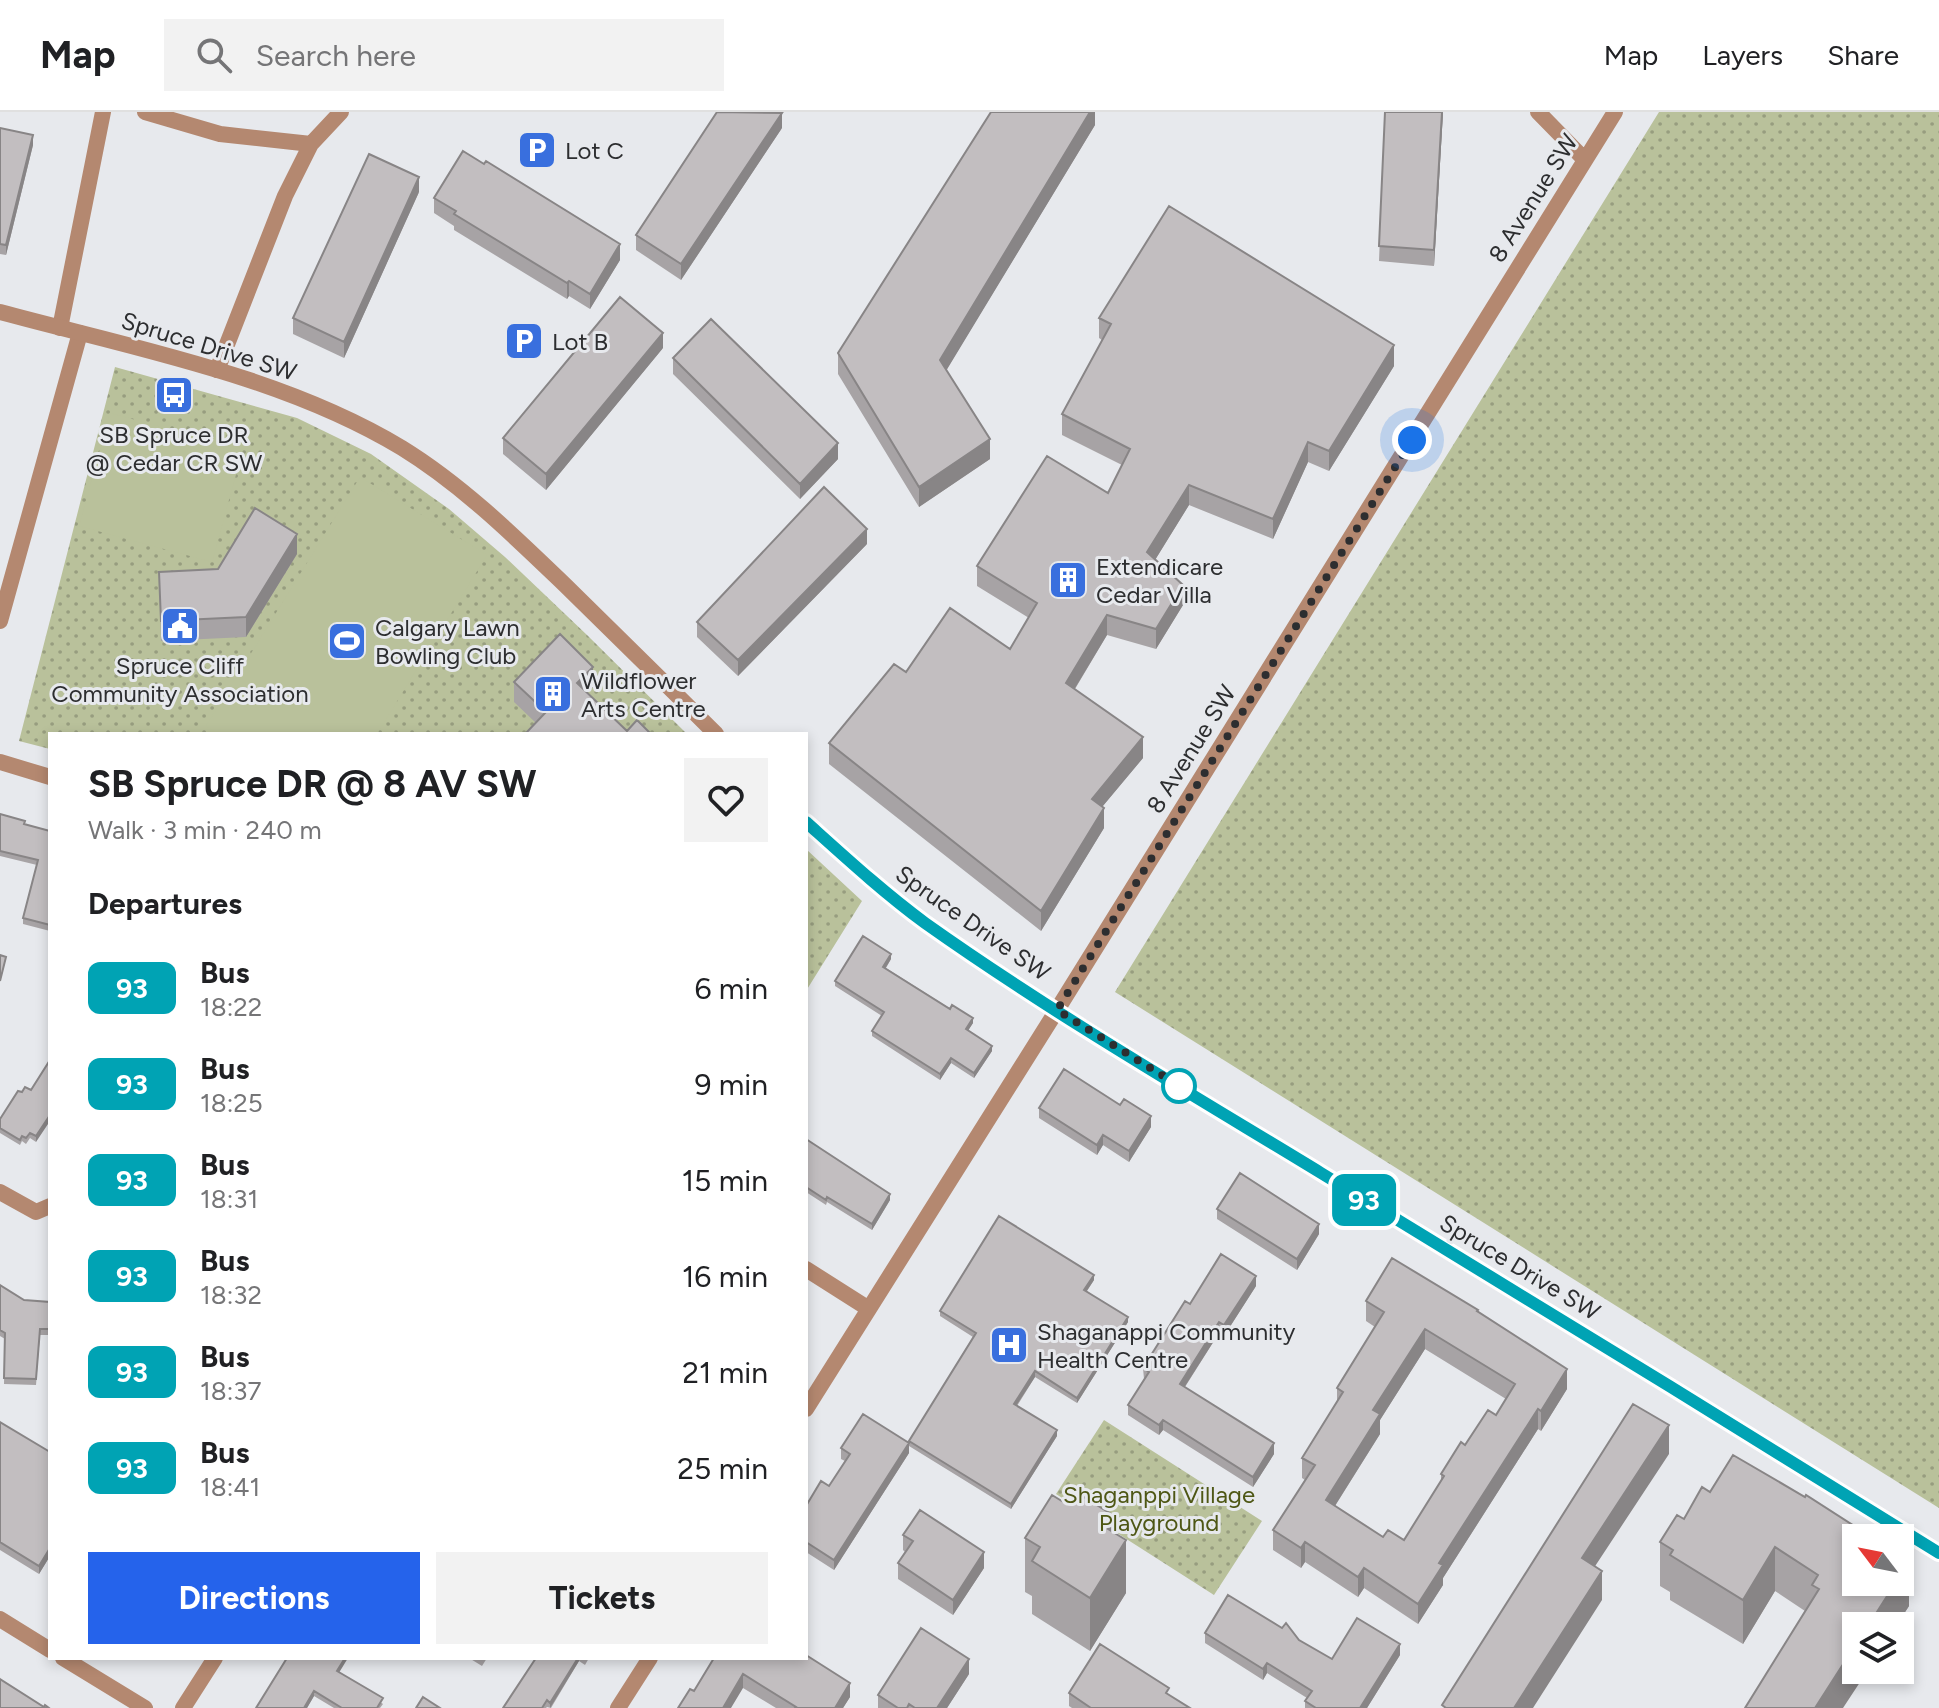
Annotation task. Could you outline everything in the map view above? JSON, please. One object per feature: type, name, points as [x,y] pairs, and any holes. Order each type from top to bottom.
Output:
[{"type":"street","points":[[60,328],[103,112]]},
{"type":"street","points":[[145,112],[220,134],[311,144]]},
{"type":"street","points":[[217,370],[285,196],[311,144],[341,112]]},
{"type":"street","points":[[1538,112],[1585,160]]},
{"type":"street","name":"8 Avenue SW","points":[[808,1406],[1615,112]]},
{"type":"street","name":"Spruce Drive SW","points":[[0,314],[267,385],[361,425],[432,468],[483,508],[714,732]]},
{"type":"street","points":[[0,621],[80,333]]},
{"type":"street","points":[[0,762],[48,776]]},
{"type":"street","name":"Spruce Drive SW","points":[[808,824],[883,890],[925,922],[1057,1010],[1939,1553]]},
{"type":"street","points":[[0,1192],[36,1212],[48,1207]]},
{"type":"street","points":[[808,1270],[869,1309]]},
{"type":"street","points":[[0,1619],[48,1649]]},
{"type":"street","points":[[66,1660],[145,1708]]},
{"type":"street","points":[[183,1708],[214,1660]]},
{"type":"street","points":[[618,1708],[649,1660]]},
{"type":"green space","points":[[1659,112],[1939,112],[1939,1508],[1115,992]]},
{"type":"green space","points":[[115,367],[297,418],[371,454],[449,509],[505,557],[685,732],[48,732],[48,748],[19,741]]},
{"type":"green space","points":[[110,413],[243,449],[212,562],[79,526]]},
{"type":"green space","name":"Calgary Lawn Bowling Club","points":[[360,477],[487,555],[378,732],[216,732],[206,726]]},
{"type":"green space","points":[[808,851],[862,901],[808,988]]},
{"type":"green space","name":"Shaganppi Village Playground","points":[[1104,1420],[1262,1521],[1214,1595],[1056,1494]]},
{"type":"building","points":[[717,112],[782,113],[681,264],[636,235]]},
{"type":"building","points":[[991,112],[1090,112],[940,360],[990,439],[919,487],[838,353]]},
{"type":"building","points":[[1385,112],[1442,112],[1434,250],[1379,246]]},
{"type":"building","points":[[0,128],[33,135],[6,245],[0,244]]},
{"type":"building","points":[[463,151],[484,164],[486,161],[620,244],[590,294],[454,214],[456,211],[434,198]]},
{"type":"building","points":[[369,154],[419,177],[344,342],[293,318]]},
{"type":"building","name":"Extendicare Cedar Villa","points":[[1169,206],[1394,345],[1329,451],[1308,442],[1273,519],[1189,485],[1147,552],[1183,585],[1156,629],[1107,615],[1066,683],[1143,737],[1092,799],[1104,808],[1041,911],[829,743],[894,664],[906,672],[950,608],[1010,649],[1037,603],[977,566],[1047,456],[1108,493],[1130,449],[1062,414],[1111,324],[1099,318]]},
{"type":"building","points":[[620,297],[663,333],[546,474],[503,438]]},
{"type":"building","points":[[711,319],[838,443],[800,484],[673,358]]},
{"type":"building","points":[[824,487],[867,529],[738,660],[697,622]]},
{"type":"building","points":[[255,508],[297,534],[246,617],[161,621],[159,572],[218,569]]},
{"type":"building","points":[[560,634],[593,667],[577,683],[627,731],[637,720],[649,732],[527,732],[546,712],[514,682]]},
{"type":"building","points":[[0,814],[48,830],[48,924],[23,918],[38,860],[0,851]]},
{"type":"building","points":[[863,936],[891,954],[883,967],[950,1009],[952,1005],[973,1018],[966,1029],[992,1046],[974,1073],[951,1058],[940,1074],[872,1031],[884,1012],[835,981]]},
{"type":"building","points":[[0,955],[6,957],[0,981]]},
{"type":"building","points":[[48,1063],[48,1118],[36,1136],[30,1133],[20,1140],[0,1128],[0,1119],[18,1091],[22,1092],[25,1087],[31,1090]]},
{"type":"building","points":[[1064,1069],[1120,1105],[1124,1099],[1151,1116],[1129,1151],[1103,1135],[1097,1145],[1039,1108]]},
{"type":"building","points":[[808,1140],[890,1194],[872,1224],[827,1197],[826,1200],[808,1188]]},
{"type":"building","points":[[1240,1173],[1319,1224],[1297,1259],[1217,1209]]},
{"type":"building","points":[[999,1216],[1094,1275],[1084,1290],[1128,1317],[1077,1398],[1035,1371],[1014,1404],[1057,1430],[1011,1504],[909,1441],[976,1333],[940,1311]]},
{"type":"building","points":[[1221,1254],[1256,1276],[1224,1325],[1219,1322],[1180,1384],[1274,1443],[1253,1477],[1163,1420],[1159,1425],[1128,1405],[1149,1372],[1143,1368],[1185,1301],[1190,1304]]},
{"type":"building","points":[[1392,1258],[1567,1369],[1439,1563],[1443,1565],[1418,1604],[1364,1568],[1358,1577],[1305,1542],[1301,1548],[1273,1530],[1315,1465],[1302,1458],[1343,1392],[1337,1388],[1384,1312],[1366,1301]],"holes":[[[1425,1329],[1515,1384],[1496,1415],[1488,1410],[1465,1445],[1461,1442],[1404,1540],[1388,1530],[1383,1537],[1326,1500],[1380,1414],[1373,1410]]]},
{"type":"building","points":[[0,1285],[24,1300],[48,1302],[48,1329],[40,1329],[36,1379],[4,1378],[5,1333],[0,1330]]},
{"type":"building","points":[[1633,1404],[1669,1425],[1582,1558],[1602,1571],[1514,1708],[1446,1708],[1442,1705]]},
{"type":"building","points":[[863,1414],[909,1443],[834,1560],[808,1543],[808,1503],[821,1481],[829,1486],[850,1454],[841,1448]]},
{"type":"building","points":[[0,1422],[48,1451],[48,1551],[39,1566],[0,1542]]},
{"type":"building","points":[[1733,1455],[1806,1495],[1851,1524],[1842,1524],[1842,1596],[1887,1596],[1877,1612],[1842,1612],[1842,1666],[1815,1708],[1745,1708],[1819,1589],[1812,1585],[1818,1575],[1775,1547],[1743,1600],[1670,1555],[1673,1550],[1660,1542],[1677,1515],[1684,1519],[1702,1487],[1710,1492]]},
{"type":"building","points":[[1074,1491],[1116,1517],[1108,1529],[1126,1540],[1090,1598],[1032,1561],[1040,1547],[1025,1538],[1052,1495],[1065,1503]]},
{"type":"building","points":[[920,1510],[984,1552],[953,1600],[898,1563],[913,1541],[903,1535]]},
{"type":"building","points":[[1228,1595],[1282,1628],[1286,1623],[1299,1640],[1332,1659],[1357,1618],[1400,1644],[1360,1708],[1316,1708],[1305,1701],[1312,1691],[1267,1663],[1263,1669],[1205,1633]]},
{"type":"building","points":[[921,1628],[969,1659],[937,1708],[915,1708],[909,1704],[907,1708],[898,1708],[878,1695]]},
{"type":"building","points":[[1100,1644],[1169,1688],[1166,1693],[1190,1708],[1091,1708],[1069,1693]]},
{"type":"building","points":[[808,1656],[850,1683],[835,1708],[795,1708],[743,1674],[723,1708],[678,1708],[690,1689],[694,1691],[713,1660],[808,1660]]},
{"type":"building","points":[[286,1660],[344,1660],[337,1671],[383,1698],[377,1708],[342,1708],[314,1691],[304,1708],[256,1708]]},
{"type":"building","points":[[535,1660],[577,1660],[550,1703],[547,1700],[542,1708],[503,1708]]},
{"type":"building","points":[[0,1679],[44,1707],[49,1708],[0,1708]]},
{"type":"building","points":[[423,1697],[440,1708],[416,1708]]},
{"type":"bus line","name":"93","points":[[808,824],[906,908],[1028,992],[1939,1553]]},
{"type":"place","name":"Lot C","points":[[537,150]]},
{"type":"place","name":"Lot B","points":[[524,341]]},
{"type":"place","name":"SB Spruce DR @ Cedar CR SW","points":[[174,395]]},
{"type":"place","name":"Extendicare Cedar Villa","points":[[1068,580]]},
{"type":"place","name":"Spruce Cliff Community Association","points":[[180,626]]},
{"type":"place","name":"Calgary Lawn Bowling Club","points":[[347,641]]},
{"type":"place","name":"Wildflower Arts Centre","points":[[553,694]]},
{"type":"place","name":"Shaganappi Community Health Centre","points":[[1009,1345]]},
{"type":"route","points":[[1179,1086],[1189,1092],[1057,1010],[1412,440]]}]
